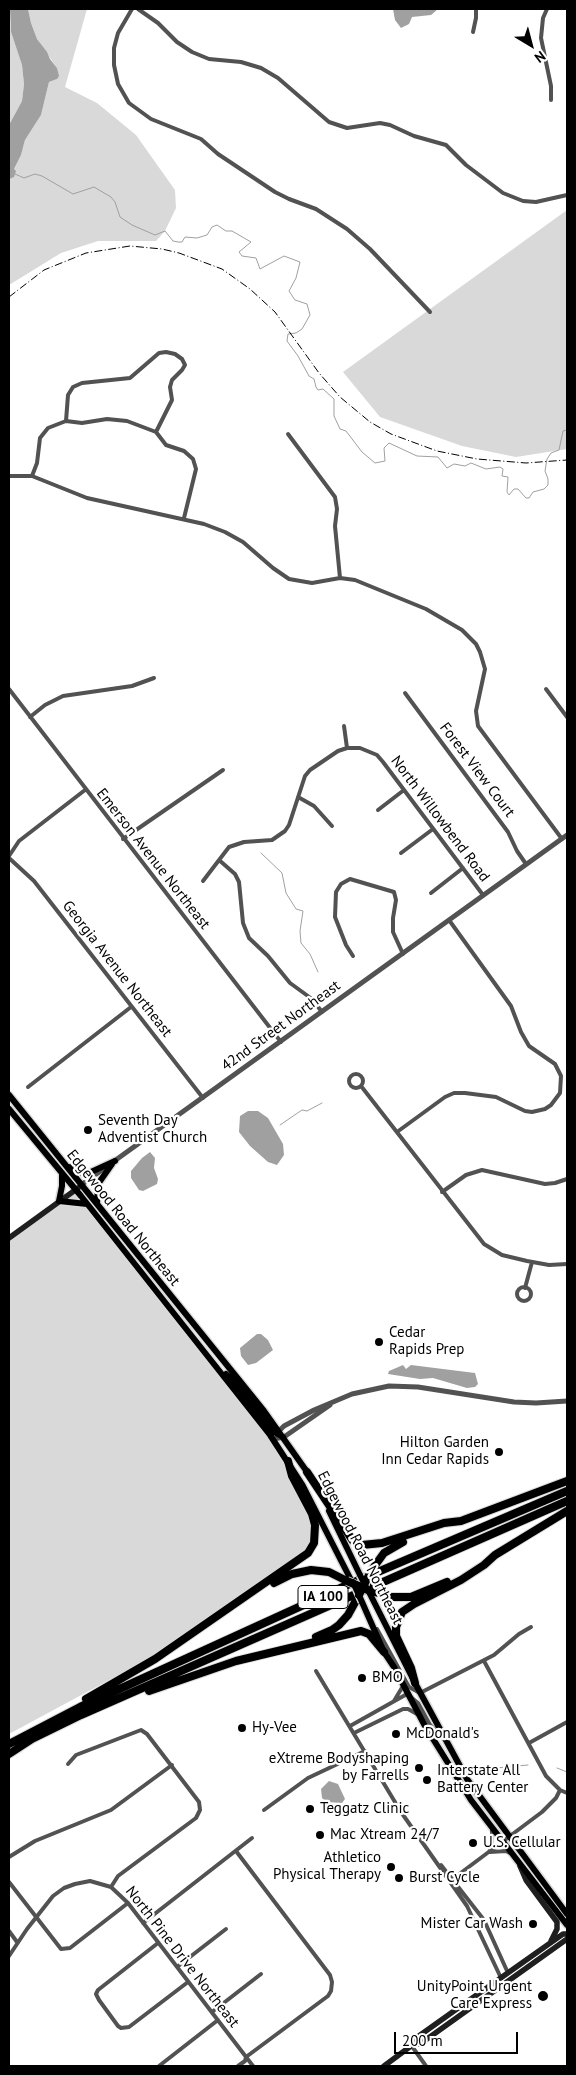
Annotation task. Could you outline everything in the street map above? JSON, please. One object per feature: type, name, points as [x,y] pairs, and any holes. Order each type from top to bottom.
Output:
[{"type":"highway","points":[[204,1626],[300,1560],[308,1553],[314,1543],[315,1526],[312,1514],[292,1476],[288,1461]]},
{"type":"highway","points":[[307,1472],[354,1541],[358,1544],[382,1543],[444,1523],[461,1521]]},
{"type":"highway","points":[[278,1650],[332,1630],[344,1620],[363,1594],[371,1571],[384,1553],[396,1544],[567,1481]]},
{"type":"highway","name":"IA 100","points":[[9,1743],[80,1707],[345,1586],[567,1491]]},
{"type":"highway","name":"IA 100","points":[[9,1754],[54,1728],[567,1501]]},
{"type":"highway","points":[[9,1743],[44,1720],[123,1679],[274,1582],[292,1574],[302,1571],[320,1571],[337,1575],[351,1582],[363,1594],[401,1598],[422,1594],[495,1555],[567,1511]]},
{"type":"highway","points":[[415,1683],[411,1668],[396,1636],[396,1626],[402,1612],[469,1575],[495,1555]]},
{"type":"highway","points":[[100,1708],[222,1665],[361,1631],[369,1634],[384,1652]]},
{"type":"main road","name":"Edgewood Road Northeast","points":[[9,1095],[64,1164],[87,1204],[212,1362],[276,1435],[284,1437],[307,1472],[330,1513],[360,1575],[368,1615],[384,1652],[394,1667],[418,1715],[471,1800],[567,1925]]},
{"type":"main road","name":"Edgewood Road Northeast","points":[[9,1109],[62,1173],[97,1205],[276,1435],[288,1461],[317,1512],[351,1582]]},
{"type":"main road","points":[[64,1164],[73,1170],[91,1172],[114,1161]]},
{"type":"main road","points":[[97,1205],[98,1184],[114,1161]]},
{"type":"main road","points":[[62,1173],[59,1202],[87,1204]]},
{"type":"main road","name":"42nd Street Northeast","points":[[9,1238],[78,1188]]},
{"type":"main road","name":"Edgewood Road Northeast","points":[[363,1594],[415,1683],[467,1779],[567,1912]]},
{"type":"main road","points":[[518,1862],[526,1880],[557,1922],[554,1938],[544,1948]]},
{"type":"main road","points":[[384,2066],[413,2044],[416,2038],[564,1934],[567,1934]]},
{"type":"main road","points":[[413,2044],[420,2044],[567,1939]]},
{"type":"street","points":[[132,9],[118,33],[114,48],[114,65],[118,84],[129,103],[151,119],[202,139],[218,154],[275,192],[289,200],[316,209],[347,229],[370,249],[430,312]]},
{"type":"street","points":[[138,9],[158,23],[177,42],[192,52],[209,59],[241,62],[261,68],[278,78],[329,122],[347,128],[380,123],[390,124],[414,136],[446,145],[466,165],[503,193],[523,201],[536,202],[567,195]]},
{"type":"street","points":[[473,32],[476,9]]},
{"type":"street","points":[[548,9],[543,18],[541,38],[551,86],[551,100]]},
{"type":"street","points":[[66,421],[68,395],[73,387],[82,383],[130,378],[159,353],[166,352],[182,359],[184,365],[182,370],[172,380],[170,387],[172,400],[156,432]]},
{"type":"street","points":[[32,476],[38,463],[40,438],[43,432],[56,424],[66,421],[82,423],[127,421],[156,432],[166,445],[190,455],[195,464],[195,477],[191,486],[184,518]]},
{"type":"street","points":[[288,434],[335,497],[337,509],[335,526],[340,578]]},
{"type":"street","points":[[9,476],[32,476],[88,498],[184,518],[225,532],[243,542],[289,579],[312,583],[340,578],[355,580],[426,609],[451,622],[471,637],[480,652],[485,669],[476,711],[478,726],[565,837]]},
{"type":"street","points":[[30,717],[45,705],[63,696],[132,686],[154,678]]},
{"type":"street","name":"Emerson Avenue Northeast","points":[[9,689],[280,1042]]},
{"type":"street","points":[[546,689],[567,718]]},
{"type":"street","name":"Forest View Court","points":[[405,693],[508,832],[516,851],[526,864]]},
{"type":"street","points":[[203,881],[229,848],[235,844],[272,840],[279,836],[289,825],[306,776],[323,760],[347,748],[344,726]]},
{"type":"street","name":"North Willowbend Road","points":[[347,748],[366,749],[377,755],[483,895]]},
{"type":"street","points":[[123,838],[223,770]]},
{"type":"street","points":[[9,857],[19,841],[85,790]]},
{"type":"street","points":[[378,810],[404,790]]},
{"type":"street","points":[[298,797],[314,806],[332,826]]},
{"type":"street","points":[[401,853],[433,829]]},
{"type":"street","name":"42nd Street Northeast","points":[[78,1188],[565,837]]},
{"type":"street","name":"Georgia Avenue Northeast","points":[[9,857],[34,881],[203,1098]]},
{"type":"street","points":[[219,860],[235,874],[239,882],[243,924],[249,938],[268,956],[290,983],[312,999],[322,1012]]},
{"type":"street","points":[[430,893],[463,868]]},
{"type":"street","points":[[353,956],[346,945],[335,917],[336,892],[341,884],[350,879],[394,892],[396,900],[392,918],[394,932],[403,954]]},
{"type":"street","points":[[397,1132],[445,1097],[454,1093],[496,1098],[525,1111],[532,1112],[545,1109],[551,1105],[560,1093],[561,1076],[555,1064],[529,1046],[521,1032],[511,1006],[449,920]]},
{"type":"street","points":[[28,1087],[131,1007]]},
{"type":"street","points":[[360,1086],[484,1244],[502,1255],[557,1266],[567,1264]]},
{"type":"street","points":[[442,1192],[466,1175],[482,1170],[545,1184],[555,1184],[567,1179]]},
{"type":"street","points":[[525,1288],[532,1262]]},
{"type":"street","points":[[276,1435],[314,1410],[368,1389],[395,1386],[418,1387],[514,1402],[567,1401]]},
{"type":"street","points":[[276,1435],[284,1437],[332,1403]]},
{"type":"street","points":[[368,1615],[409,1687],[420,1693],[484,1661],[531,1626]]},
{"type":"street","points":[[484,1661],[546,1776],[560,1790],[567,1793]]},
{"type":"street","points":[[316,1671],[402,1812],[451,1880],[484,1920],[508,1973]]},
{"type":"street","points":[[394,1701],[403,1686]]},
{"type":"street","points":[[350,1726],[408,1694],[418,1703],[430,1725],[444,1738]]},
{"type":"street","points":[[354,1734],[403,1709],[408,1709],[418,1715]]},
{"type":"street","points":[[529,1743],[567,1722]]},
{"type":"street","points":[[68,1764],[76,1755],[141,1730],[148,1734],[198,1799],[200,1806],[199,1814],[196,1818],[118,1876],[111,1887]]},
{"type":"street","points":[[264,1810],[308,1778],[365,1751]]},
{"type":"street","points":[[9,1857],[34,1841],[111,1810],[172,1765]]},
{"type":"street","points":[[451,1880],[542,1812],[556,1798],[560,1790]]},
{"type":"street","points":[[488,1853],[492,1845],[491,1828]]},
{"type":"street","points":[[143,1922],[252,1838]]},
{"type":"street","points":[[236,1851],[330,1975],[332,1987],[328,1996],[246,2057],[245,2061],[238,2066]]},
{"type":"street","points":[[488,1853],[506,1851],[511,1853]]},
{"type":"street","points":[[451,1880],[467,1906],[501,1978]]},
{"type":"street","points":[[9,1882],[58,1948],[65,1950],[128,1903]]},
{"type":"street","name":"North Pine Drive Northeast","points":[[9,1956],[17,1942],[54,1896],[69,1886],[90,1882],[111,1887],[128,1903],[253,2066]]},
{"type":"street","points":[[178,1968],[226,1929]]},
{"type":"street","points":[[9,1931],[17,1942]]},
{"type":"street","points":[[158,1942],[100,1986],[97,1997],[106,2011],[118,2026],[126,2028],[188,1982]]},
{"type":"street","points":[[212,2012],[261,1974]]},
{"type":"street","points":[[159,2066],[218,2020]]},
{"type":"street","points":[[413,2044],[426,2066]]},
{"type":"shaded area","points":[[9,9],[11,32],[22,65],[24,84],[22,101],[9,125]]},
{"type":"shaded area","points":[[10,9],[28,9],[37,39],[57,68],[59,76],[57,79],[49,82],[41,115],[25,140],[21,155],[14,169],[16,171],[14,177],[9,179],[9,125],[22,101],[24,84],[22,65],[11,32]]},
{"type":"shaded area","points":[[28,9],[87,9],[65,87],[97,103],[136,135],[175,190],[176,208],[165,231],[156,241],[98,241],[61,253],[9,285],[9,179],[21,155],[25,140],[41,115],[49,82],[57,79],[57,68],[37,39]]},
{"type":"shaded area","points":[[393,9],[438,9],[431,15],[412,17],[409,24],[401,28],[395,20]]},
{"type":"shaded area","points":[[567,210],[567,449],[516,457],[462,446],[380,417],[343,372]]},
{"type":"shaded area","points":[[248,1111],[258,1111],[268,1118],[283,1144],[284,1155],[277,1165],[268,1162],[250,1146],[239,1132],[240,1116]]},
{"type":"shaded area","points":[[150,1152],[155,1158],[154,1168],[158,1179],[157,1184],[143,1191],[139,1190],[131,1178],[131,1171]]},
{"type":"shaded area","points":[[76,1190],[288,1461],[315,1525],[308,1553],[150,1658],[9,1734],[9,1238]]},
{"type":"shaded area","points":[[257,1334],[261,1334],[268,1340],[273,1350],[256,1363],[248,1365],[241,1356],[240,1348]]},
{"type":"shaded area","points":[[403,1365],[406,1369],[411,1365],[475,1373],[478,1384],[475,1387],[467,1388],[433,1378],[420,1379],[388,1374],[389,1371]]},
{"type":"shaded area","points":[[329,1781],[338,1784],[345,1799],[342,1803],[327,1802],[322,1798],[321,1789]]},
{"type":"waterway","points":[[15,174],[24,178],[35,174],[42,176],[73,194],[94,187],[111,197],[115,202],[120,217],[132,225],[155,235],[165,231],[173,241],[182,242],[185,237],[197,238],[207,235],[212,227],[217,225],[251,242],[239,252],[242,256],[256,258],[260,269],[284,256],[300,262],[296,278],[289,291],[295,300],[307,304],[310,315],[302,329],[296,333],[288,334],[287,341],[309,376],[314,379],[318,390],[323,389],[334,399],[334,416],[340,429],[346,431],[362,452],[375,463],[385,461],[384,448],[389,443],[417,456],[438,457],[447,468],[454,464],[465,466],[471,463],[486,469],[500,467],[503,469],[502,476],[508,477],[507,492],[509,495],[514,489],[518,489],[526,498],[529,498],[533,492],[544,489],[548,485],[545,471],[547,459],[551,453],[559,450],[563,431],[567,430]]},
{"type":"waterway","points":[[261,853],[282,873],[286,893],[296,909],[303,911],[300,931],[301,943],[310,954],[318,972]]},
{"type":"waterway","points":[[280,1125],[302,1110],[307,1111],[322,1103]]},
{"type":"waterway","points":[[472,1766],[496,1768],[528,1765]]},
{"type":"waterway","points":[[557,1768],[567,1772]]},
{"type":"railway","points":[[9,297],[44,270],[86,253],[130,246],[162,249],[179,253],[222,269],[250,289],[275,312],[319,373],[340,397],[370,422],[391,434],[437,451],[477,459],[526,463],[567,460]]},
{"type":"place","name":"Seventh Day Adventist Church","points":[[88,1130]]},
{"type":"place","name":"Cedar Rapids Prep","points":[[379,1342]]},
{"type":"place","name":"Hilton Garden Inn Cedar Rapids","points":[[499,1452]]},
{"type":"place","name":"BMO","points":[[362,1678]]},
{"type":"place","name":"Hy-Vee","points":[[242,1728]]},
{"type":"place","name":"McDonald's","points":[[396,1734]]},
{"type":"place","name":"eXtreme Bodyshaping by Farrells","points":[[419,1768]]},
{"type":"place","name":"Interstate All Battery Center","points":[[427,1780]]},
{"type":"place","name":"Teggatz Clinic","points":[[310,1809]]},
{"type":"place","name":"Mac Xtream 24/7","points":[[320,1835]]},
{"type":"place","name":"U.S. Cellular","points":[[473,1843]]},
{"type":"place","name":"Athletico Physical Therapy","points":[[391,1867]]},
{"type":"place","name":"Burst Cycle","points":[[399,1878]]},
{"type":"place","name":"Mister Car Wash","points":[[533,1924]]},
{"type":"place","name":"UnityPoint Urgent Care Express","points":[[543,1996]]}]
